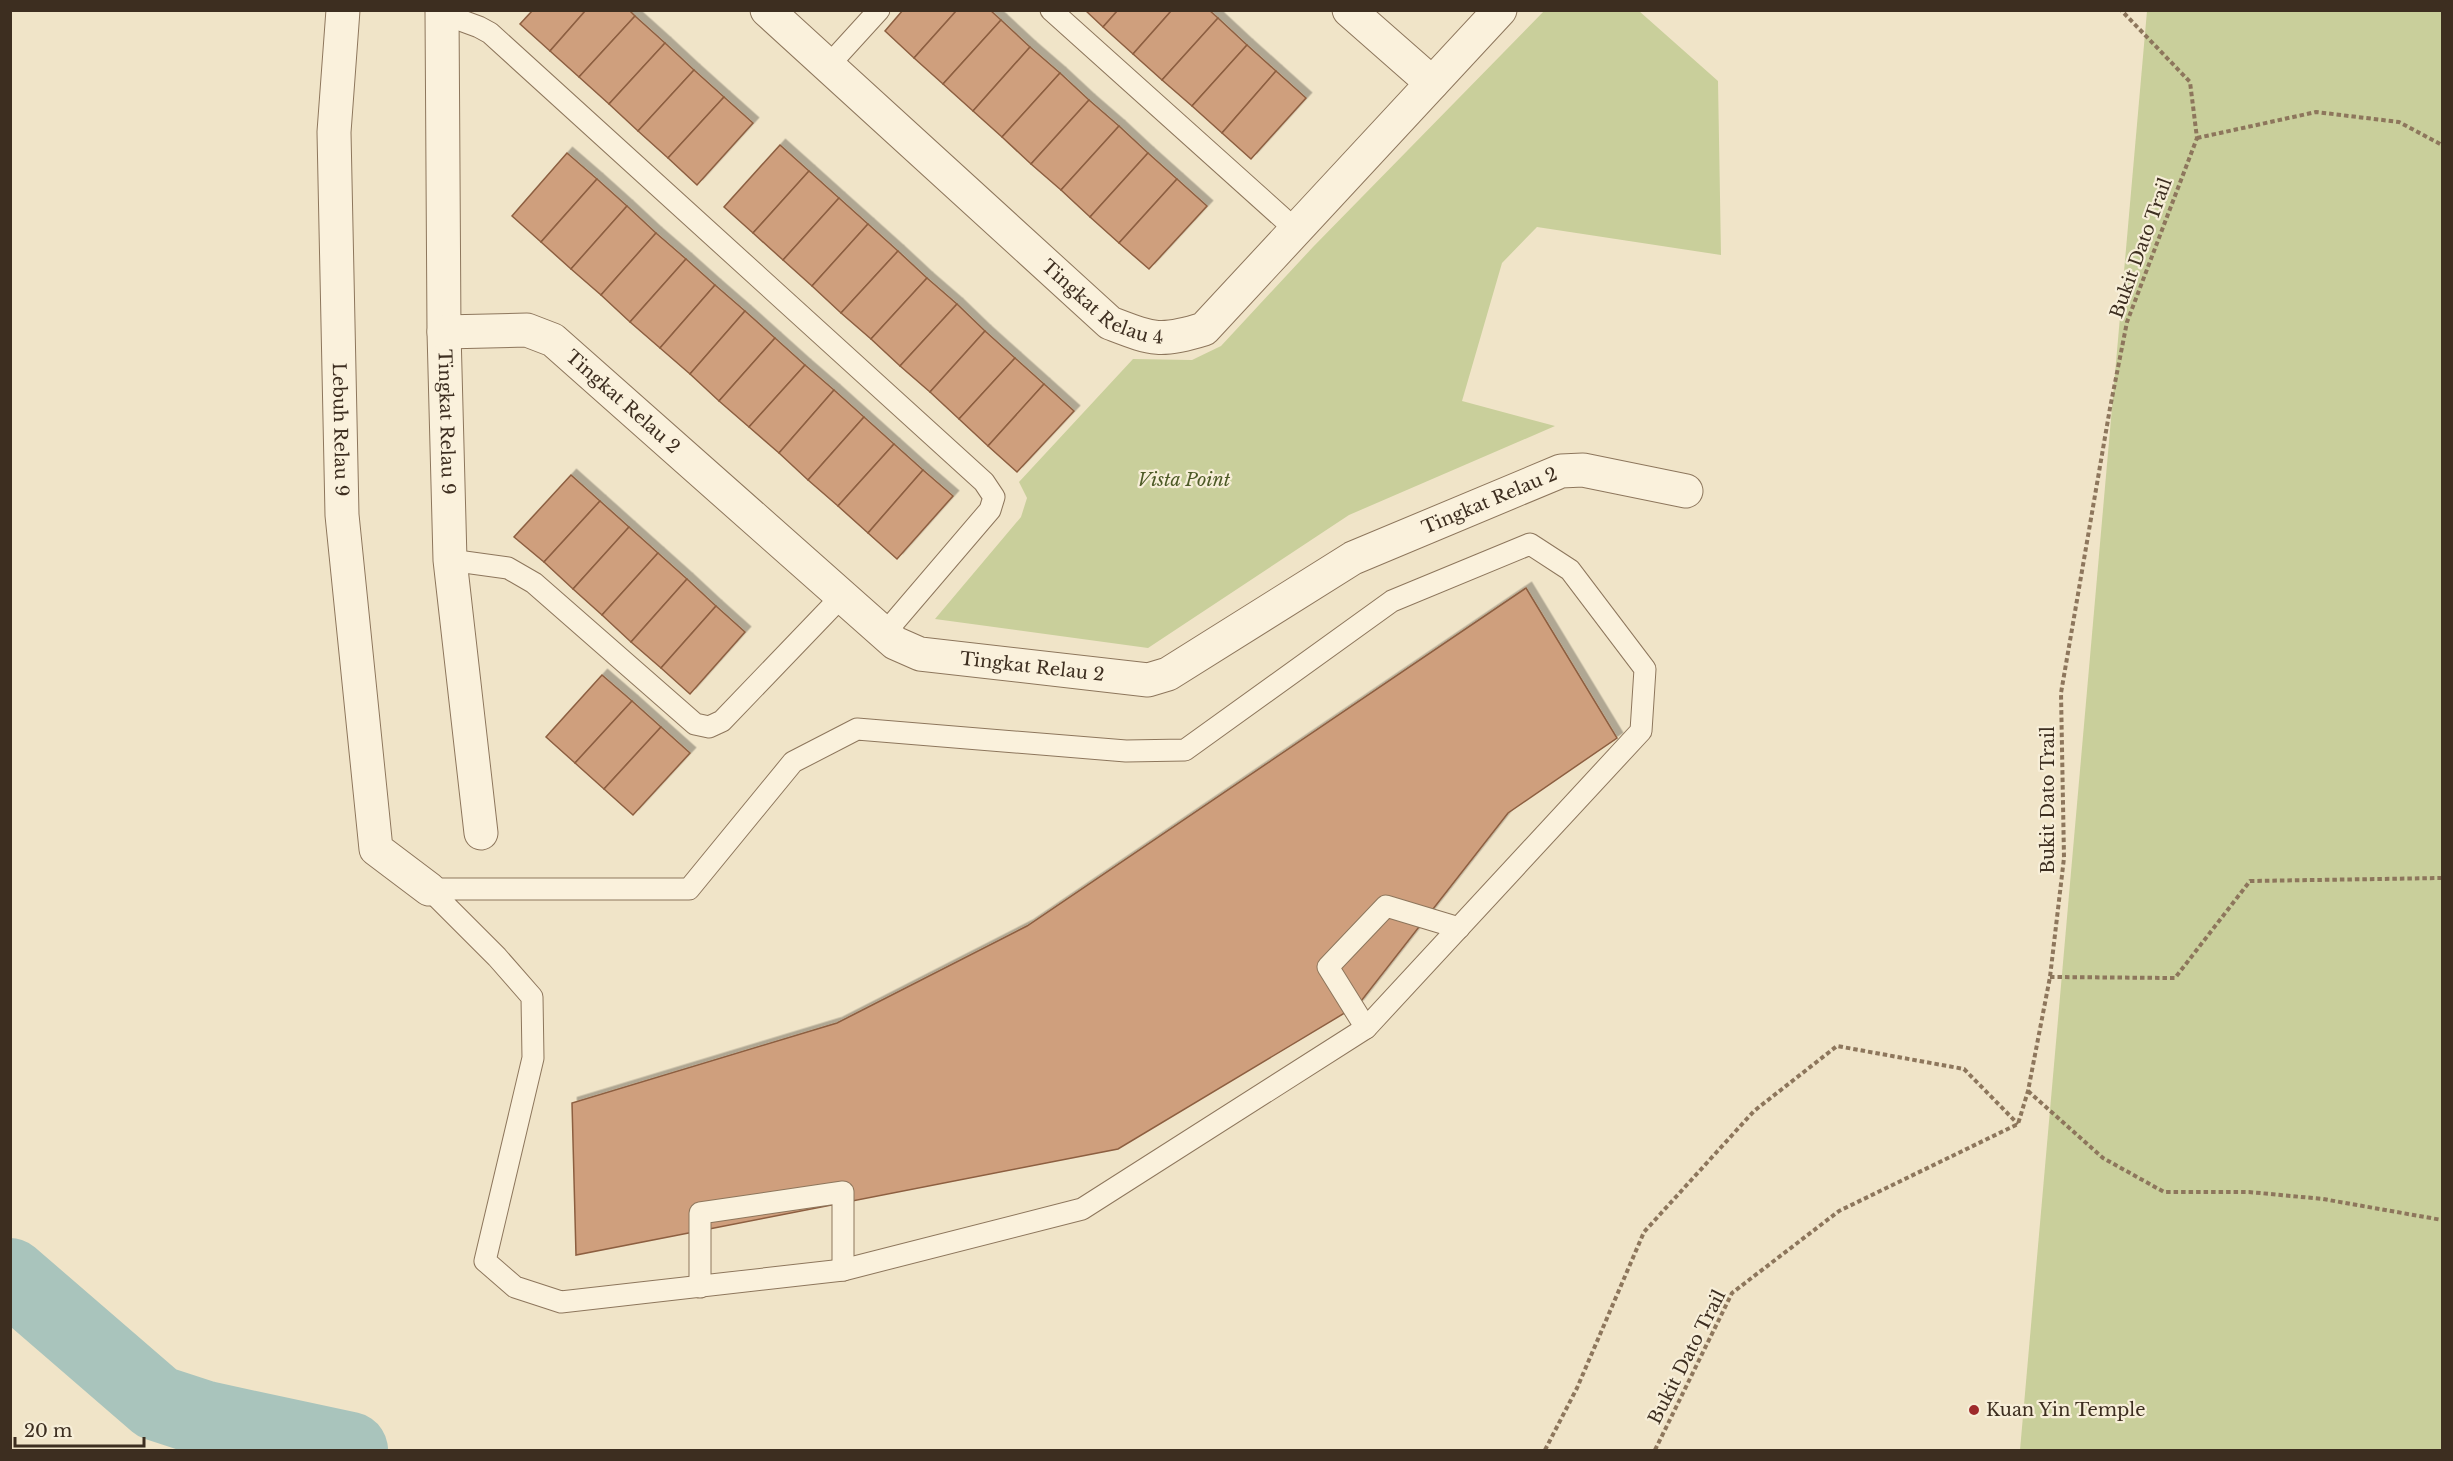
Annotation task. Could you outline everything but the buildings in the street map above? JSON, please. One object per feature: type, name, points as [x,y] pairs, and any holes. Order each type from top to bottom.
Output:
[{"type":"street","name":"Lebuh Relau 9","points":[[343,10],[334,132],[342,515],[376,849],[429,889]]},
{"type":"street","name":"Tingkat Relau 4","points":[[767,10],[1110,322],[1148,338],[1175,338],[1204,329],[1500,10]]},
{"type":"street","points":[[1349,10],[1432,83]]},
{"type":"street","name":"Tingkat Relau 9","points":[[441,12],[444,332],[450,560],[481,833]]},
{"type":"street","name":"Tingkat Relau 2","points":[[444,332],[528,330],[553,340],[884,634],[895,643],[920,654],[1148,680],[1168,674],[1353,558],[1561,471],[1583,470],[1686,491]]},
{"type":"lane","points":[[828,66],[879,10]]},
{"type":"lane","points":[[1051,10],[1296,230]]},
{"type":"lane","points":[[441,12],[490,33],[984,482],[994,497],[990,510],[884,634]]},
{"type":"lane","points":[[1530,544],[1570,570],[1645,669],[1641,731],[1366,1028],[1082,1209],[843,1270],[561,1302],[515,1287],[485,1261],[533,1058],[532,997],[497,957],[429,889],[689,889],[793,762],[857,729],[1126,751],[1185,750],[1392,601],[1530,544]]},
{"type":"lane","points":[[450,560],[508,568],[534,583],[695,724],[709,727],[722,721],[842,597]]},
{"type":"lane","points":[[1366,1028],[1328,967],[1386,906],[1459,928]]},
{"type":"lane","points":[[700,1287],[700,1213],[843,1192],[843,1270]]},
{"type":"path","name":"Bukit Dato Trail","points":[[1654,1450],[1732,1293],[1839,1211],[2018,1124],[2028,1091],[2050,977],[2064,858],[2061,693],[2106,431],[2127,322],[2197,138],[2190,82],[2121,10]]},
{"type":"path","points":[[2197,138],[2316,112],[2399,122],[2442,145]]},
{"type":"path","points":[[2050,977],[2175,978],[2250,881],[2442,878]]},
{"type":"path","points":[[1545,1450],[1577,1388],[1644,1232],[1754,1111],[1837,1046],[1964,1069],[2018,1124]]},
{"type":"path","points":[[2028,1091],[2103,1158],[2164,1192],[2249,1192],[2324,1199],[2442,1220]]},
{"type":"green space","name":"Vista Point","points":[[1544,11],[1639,11],[1718,81],[1721,255],[1537,227],[1502,263],[1462,401],[1555,426],[1349,515],[1148,648],[935,619],[1021,517],[1027,498],[1019,482],[1133,359],[1192,360],[1221,346],[1313,247]]},
{"type":"green space","points":[[2147,11],[2442,11],[2442,1450],[2020,1450]]},
{"type":"waterway","points":[[10,1276],[157,1403],[206,1419],[350,1450]]},
{"type":"place","name":"Kuan Yin Temple","points":[[1974,1410]]}]
